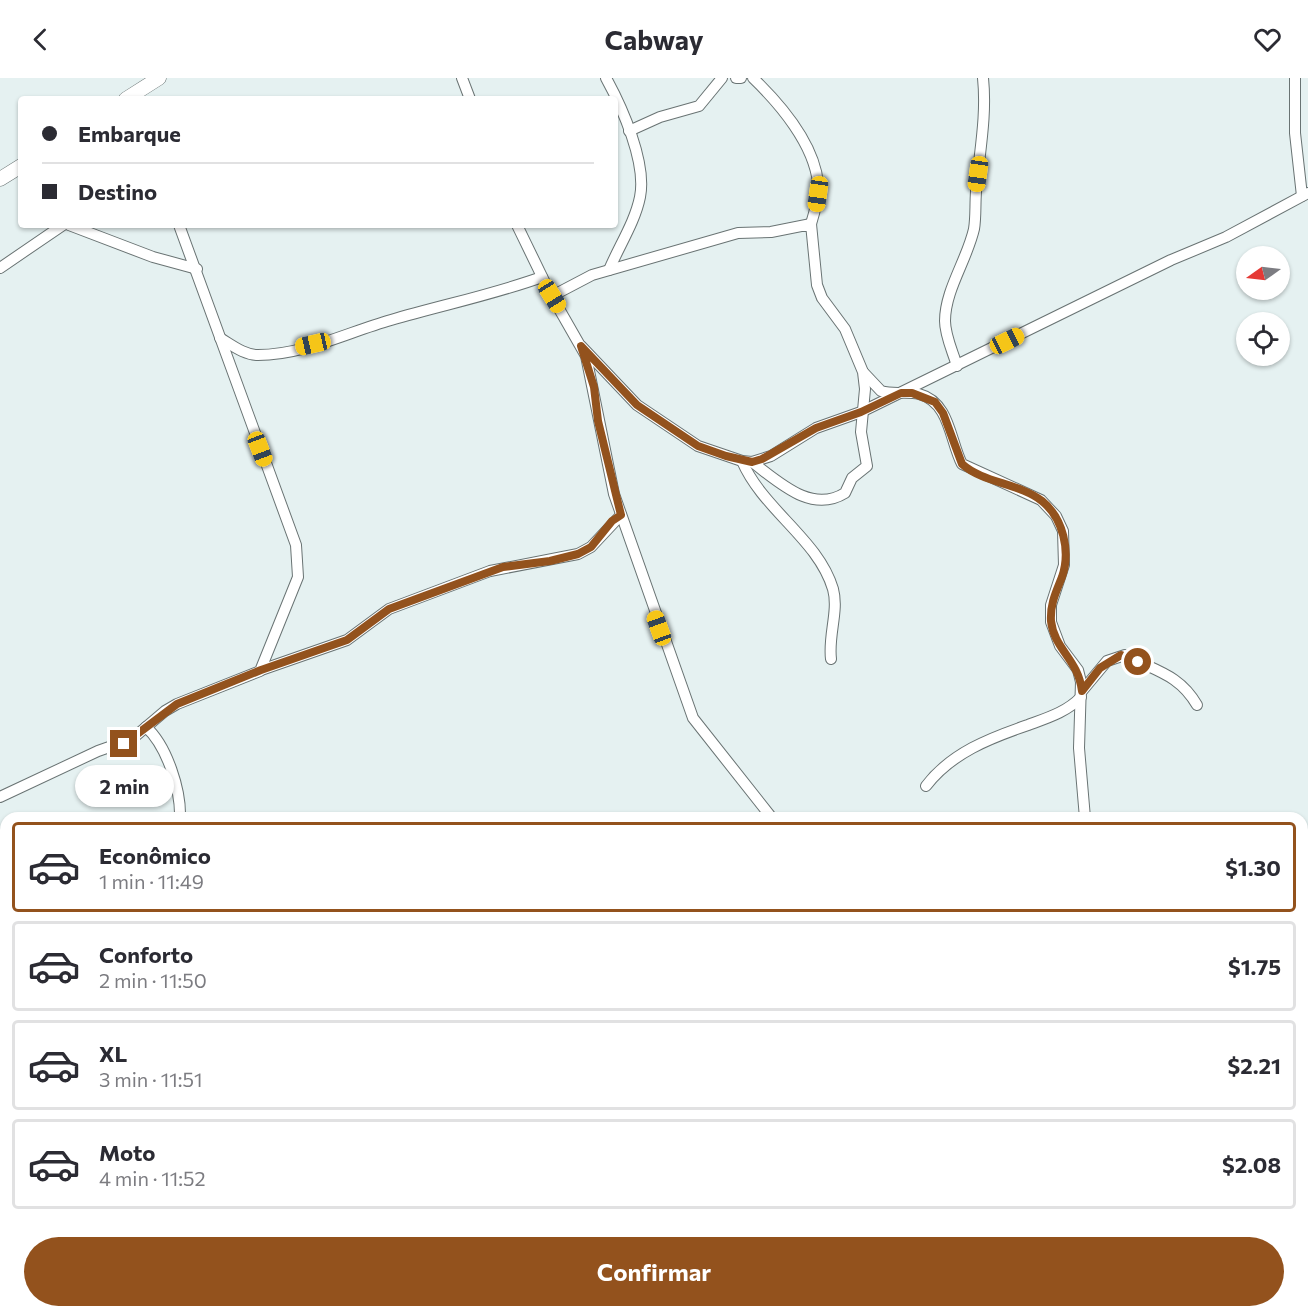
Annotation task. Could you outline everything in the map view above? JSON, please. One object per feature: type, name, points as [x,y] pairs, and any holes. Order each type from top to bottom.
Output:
[{"type":"street","points":[[132,96],[159,78]]},
{"type":"street","points":[[462,78],[469,96]]},
{"type":"street","points":[[606,78],[614,96]]},
{"type":"street","points":[[629,131],[660,117],[699,106],[722,78]]},
{"type":"street","points":[[736,78],[741,78]]},
{"type":"street","points":[[581,346],[637,405],[698,446],[747,461],[808,499],[826,502],[835,499],[848,490],[852,478],[867,466],[861,412],[865,388],[863,372],[845,330],[822,298],[817,285],[811,224],[818,183],[808,153],[777,104],[753,78]]},
{"type":"street","points":[[957,366],[947,333],[946,317],[975,223],[980,145],[984,131],[983,78]]},
{"type":"street","points":[[747,461],[771,456],[816,428],[861,412],[901,393],[1171,260],[1226,237],[1305,194],[1295,133],[1295,78]]},
{"type":"street","points":[[609,270],[640,195],[641,180],[629,131],[618,106]]},
{"type":"street","points":[[0,179],[18,168]]},
{"type":"street","points":[[552,296],[585,278],[744,231],[771,232],[811,224]]},
{"type":"street","points":[[0,268],[59,228]]},
{"type":"street","points":[[77,228],[153,257],[197,269]]},
{"type":"street","points":[[180,228],[197,269],[242,403],[290,524],[298,561],[298,578],[294,591],[269,644],[261,670]]},
{"type":"street","points":[[518,228],[552,296],[581,346],[594,387],[598,421],[621,515],[693,718],[767,812]]},
{"type":"street","points":[[220,338],[251,354],[284,351],[346,336],[409,315],[483,297],[542,276]]},
{"type":"street","points":[[863,372],[881,391],[924,396],[935,402],[943,413],[960,460],[966,468],[1041,500],[1056,516],[1063,531],[1064,565],[1051,605],[1051,622],[1060,646],[1078,670],[1081,694],[1079,748],[1084,812]]},
{"type":"street","points":[[747,461],[758,492],[802,538],[830,581],[834,606],[829,644],[831,659]]},
{"type":"street","points":[[0,797],[98,751],[124,744],[177,704],[261,670],[347,640],[389,609],[490,571],[578,554],[591,547],[612,521],[621,515]]},
{"type":"street","points":[[926,786],[938,770],[959,754],[1065,709],[1081,694],[1107,661],[1125,655],[1176,679],[1187,689],[1197,705]]},
{"type":"street","points":[[146,727],[161,742],[167,753],[180,812]]},
{"type":"route","points":[[124,744],[177,704],[214,687],[347,640],[389,609],[454,587],[503,567],[550,561],[578,554],[591,547],[612,521],[621,515],[614,494],[598,421],[594,387],[581,346],[637,405],[698,446],[742,461],[752,462],[771,456],[799,436],[861,412],[901,393],[924,396],[935,402],[943,413],[960,460],[966,468],[1041,500],[1056,516],[1063,531],[1064,565],[1051,605],[1051,622],[1054,636],[1078,670],[1082,691],[1091,677],[1107,661],[1125,655],[1138,662]]}]
